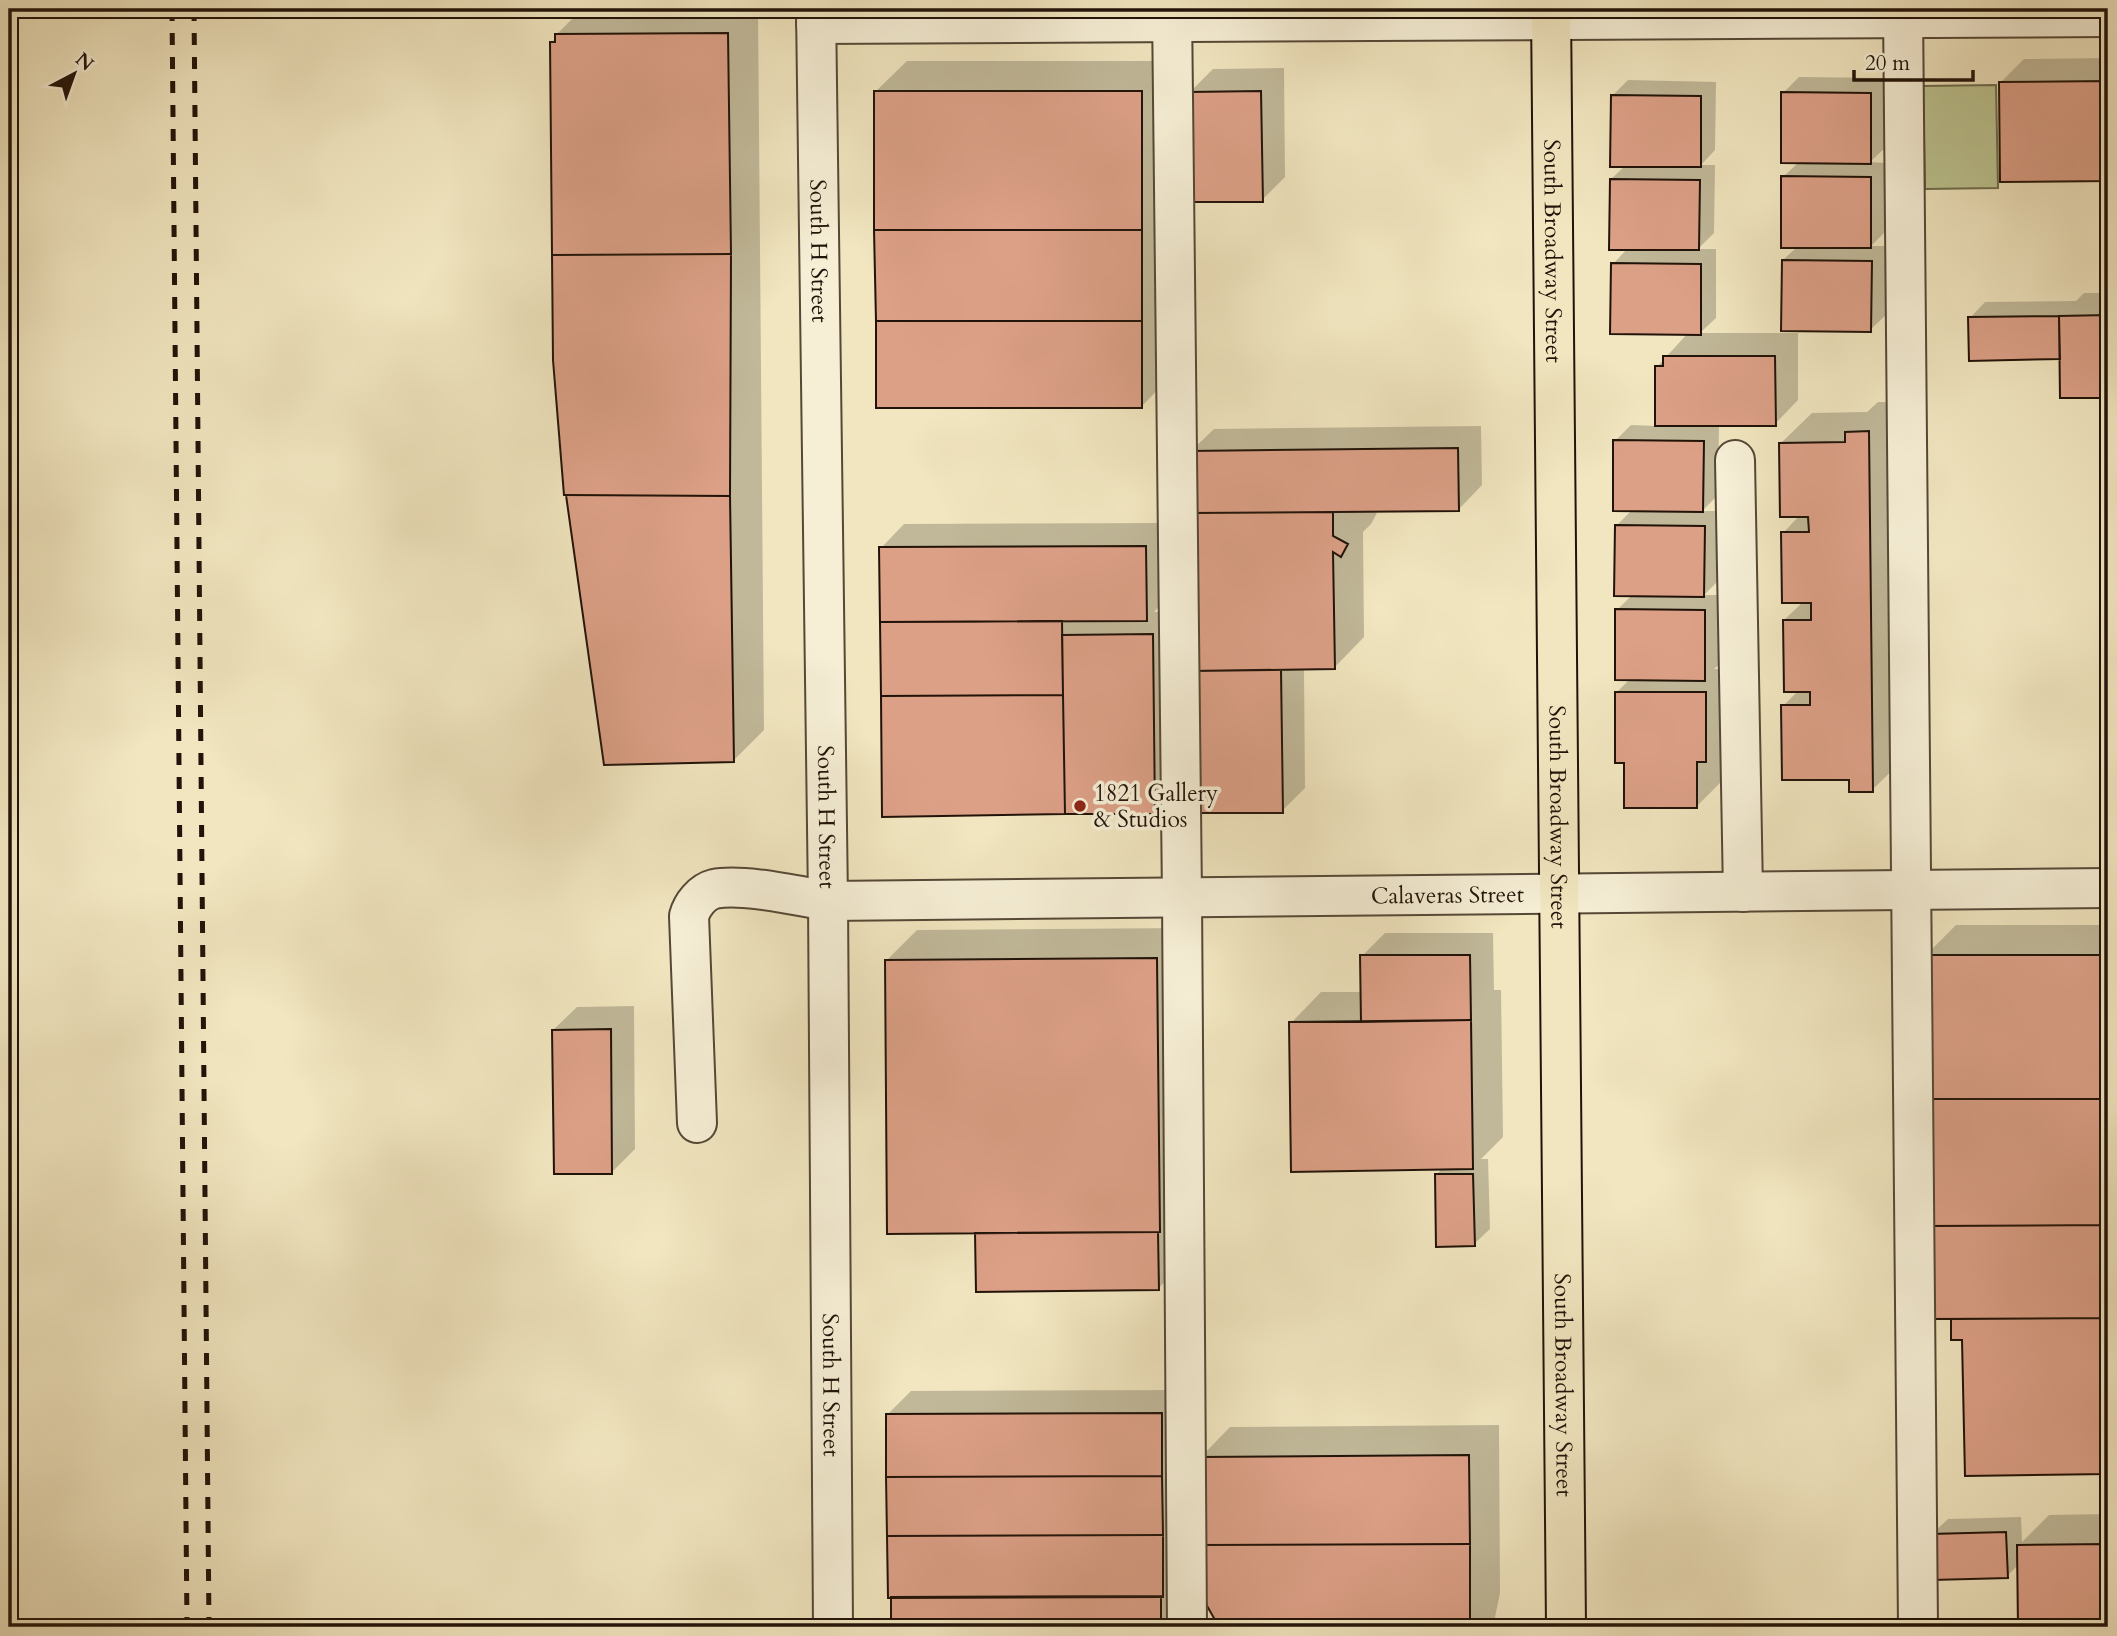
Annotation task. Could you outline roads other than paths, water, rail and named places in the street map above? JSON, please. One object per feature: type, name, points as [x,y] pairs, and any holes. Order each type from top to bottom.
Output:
[{"type":"main road","name":"South Broadway Street","points":[[1551,14],[1566,1627]]},
{"type":"street","points":[[1903,13],[1918,1627]]},
{"type":"street","points":[[816,17],[1903,13],[2108,17]]},
{"type":"street","points":[[1172,16],[1187,1627]]},
{"type":"street","name":"South H Street","points":[[816,17],[828,901],[833,1627]]},
{"type":"street","points":[[1735,460],[1743,892]]},
{"type":"street","name":"Calaveras Street","points":[[697,1123],[689,916],[692,906],[712,889],[747,889],[828,901],[2108,888]]},
{"type":"railway","points":[[172,9],[187,1627]]},
{"type":"railway","points":[[194,9],[209,1627]]},
{"type":"place","name":"1821 Gallery & Studios","points":[[1080,806]]}]
